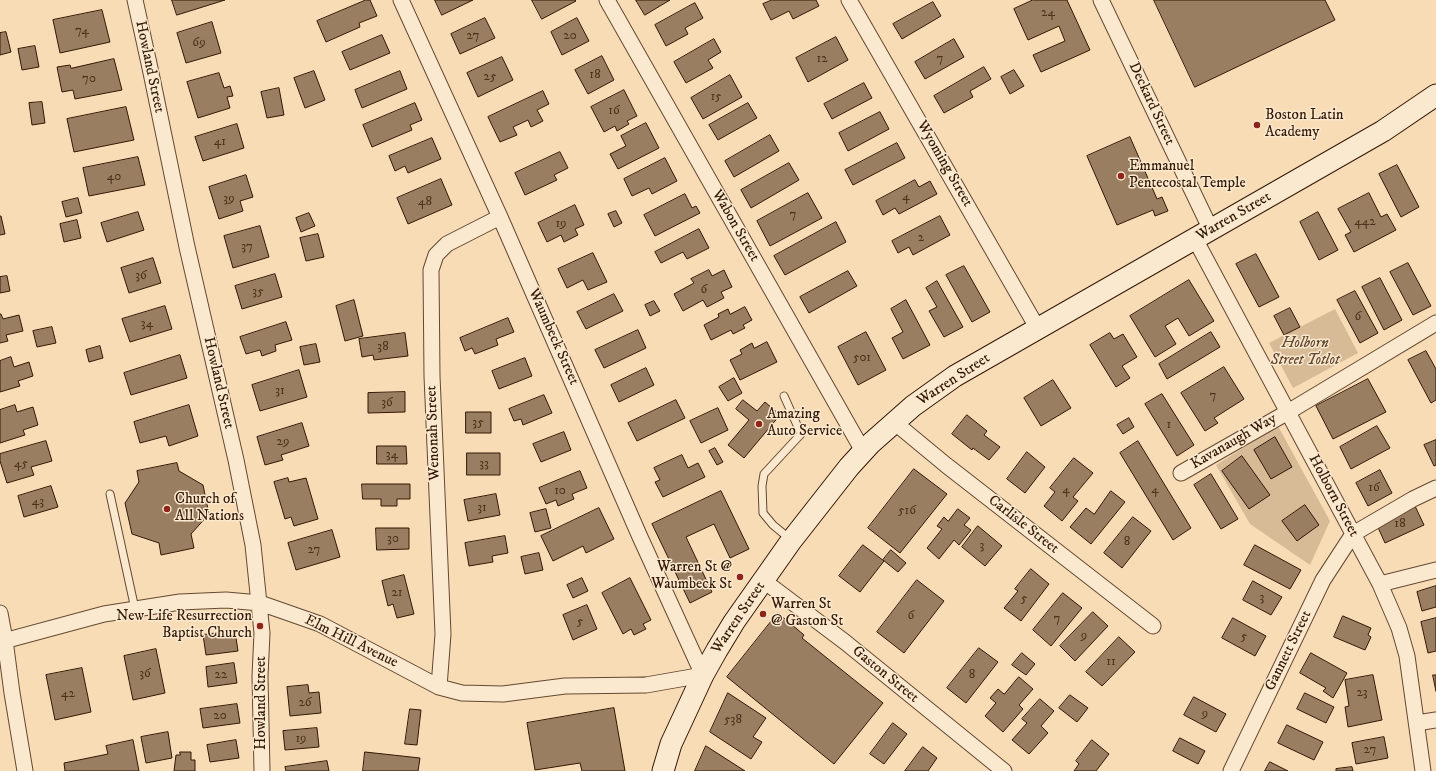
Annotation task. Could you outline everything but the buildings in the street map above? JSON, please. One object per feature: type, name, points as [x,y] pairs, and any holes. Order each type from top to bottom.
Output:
[{"type":"main road","name":"Warren Street","points":[[663,771],[671,744],[703,675],[734,622],[791,541],[863,451],[894,422],[928,394],[955,376],[1383,131],[1436,95]]},
{"type":"main road","name":"Warren Street","points":[[1383,131],[1436,109]]},
{"type":"street","name":"Howland Street","points":[[135,0],[191,263],[236,460],[253,545],[262,633],[260,676],[262,771]]},
{"type":"street","name":"Waumbeck Street","points":[[401,0],[500,217],[640,537],[703,675]]},
{"type":"street","name":"Wabon Street","points":[[607,0],[863,451]]},
{"type":"street","name":"Wyoming Street","points":[[849,0],[1038,329]]},
{"type":"street","name":"Deckard Street","points":[[1101,0],[1203,234]]},
{"type":"street","name":"Wenonah Street","points":[[439,687],[443,634],[432,376],[431,270],[436,255],[447,244],[500,217]]},
{"type":"street","name":"Holborn Street","points":[[1203,234],[1288,412],[1380,584],[1399,628],[1407,656],[1424,771]]},
{"type":"street","name":"Kavanaugh Way","points":[[1180,473],[1288,412],[1436,323]]},
{"type":"street","name":"Carlisle Street","points":[[894,422],[946,465],[1153,626]]},
{"type":"street","points":[[1353,534],[1413,499],[1436,488]]},
{"type":"street","name":"Gannett Street","points":[[1231,771],[1323,580],[1353,534]]},
{"type":"street","points":[[1380,584],[1436,570]]},
{"type":"street","name":"Gaston Street","points":[[764,581],[845,642],[1004,771]]},
{"type":"street","name":"Elm Hill Avenue","points":[[3,641],[104,614],[180,602],[226,600],[260,603],[320,624],[439,687],[462,693],[503,694],[565,686],[646,685],[703,675]]},
{"type":"street","points":[[0,613],[3,641],[25,771]]},
{"type":"street","points":[[1417,723],[1436,720]]},
{"type":"lane","points":[[784,396],[801,434],[764,474],[762,486],[763,513],[773,525],[791,541]]},
{"type":"lane","points":[[110,494],[135,609]]},
{"type":"green space","name":"Holborn Street Totlot","points":[[1335,309],[1358,353],[1293,388],[1269,343]]},
{"type":"green space","points":[[1278,426],[1330,521],[1310,565],[1250,524],[1216,465]]},
{"type":"place","name":"Boston Latin Academy","points":[[1257,125]]},
{"type":"place","name":"Emmanuel Pentecostal Temple","points":[[1121,176]]},
{"type":"place","name":"Amazing Auto Service","points":[[759,424]]},
{"type":"place","name":"Church of All Nations","points":[[167,509]]},
{"type":"place","name":"Warren St @ Waumbeck St","points":[[740,577]]},
{"type":"place","name":"Warren St @ Gaston St","points":[[763,614]]},
{"type":"place","name":"New Life Resurrection Baptist Church","points":[[260,626]]}]
